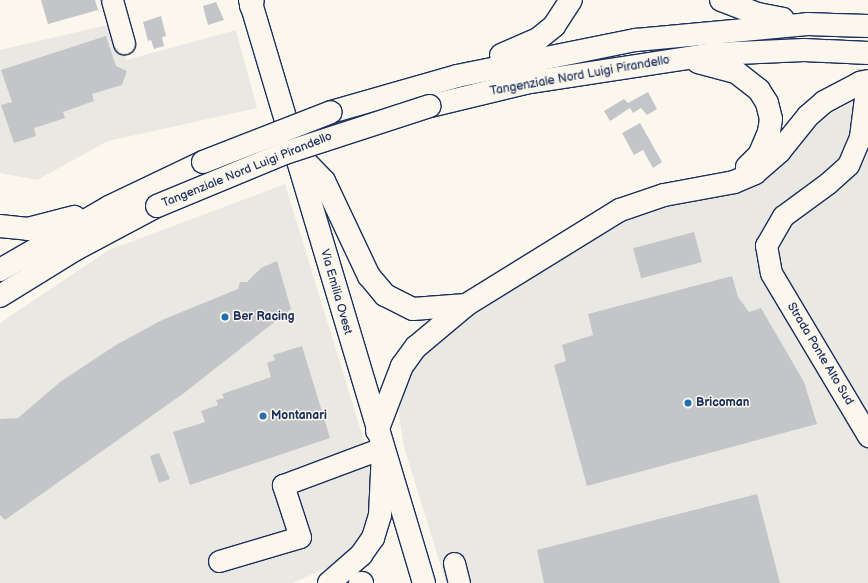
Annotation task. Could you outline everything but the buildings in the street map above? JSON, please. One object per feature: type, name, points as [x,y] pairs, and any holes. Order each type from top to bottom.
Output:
[{"type":"main road","points":[[429,83],[462,66],[492,59],[538,39],[554,26],[571,0]]},
{"type":"main road","points":[[721,0],[758,14],[807,24]]},
{"type":"main road","name":"Via Emilia Ovest","points":[[252,2],[381,444],[424,583]]},
{"type":"main road","name":"Tangenziale Nord Luigi Pirandello","points":[[0,296],[76,249],[154,196],[274,133],[352,106],[429,83],[563,53],[636,40],[807,24],[868,26]]},
{"type":"main road","name":"Tangenziale Nord Luigi Pirandello","points":[[0,270],[109,207],[154,196],[285,152],[430,106],[525,83],[715,54],[804,50],[868,52]]},
{"type":"main road","points":[[681,59],[736,72],[759,90],[767,103],[771,119],[765,145],[750,165],[724,184]]},
{"type":"main road","points":[[329,583],[361,555],[373,538],[380,515],[381,444],[402,366],[416,347],[466,305],[620,210],[664,195],[724,184],[755,173],[779,152],[808,116],[824,102],[860,83],[867,85]]},
{"type":"main road","points":[[294,150],[324,181],[369,276],[385,295],[413,309],[466,305]]},
{"type":"main road","points":[[0,226],[28,229],[109,207]]},
{"type":"street","points":[[112,0],[124,42]]},
{"type":"street","name":"Strada Ponte Alto Sud","points":[[867,85],[860,137],[848,165],[828,183],[783,216],[766,246],[771,272],[868,436]]},
{"type":"street","points":[[219,561],[300,537],[283,485],[381,444]]},
{"type":"street","points":[[454,563],[459,583]]},
{"type":"shaded area","points":[[116,23],[126,60],[236,30],[257,108],[108,141],[37,180],[0,173],[0,50]]},
{"type":"shaded area","points":[[868,98],[868,583],[446,583],[404,447],[399,415],[402,387],[424,349],[540,269],[629,214],[791,153],[819,121],[854,100]]},
{"type":"shaded area","points":[[285,184],[377,483],[377,514],[344,561],[292,583],[0,583],[0,323],[109,250]]},
{"type":"tunnel","points":[[866,90],[868,67]]},
{"type":"place","name":"Ber Racing","points":[[225,317]]},
{"type":"place","name":"Bricoman","points":[[688,403]]},
{"type":"place","name":"Montanari","points":[[263,416]]}]
